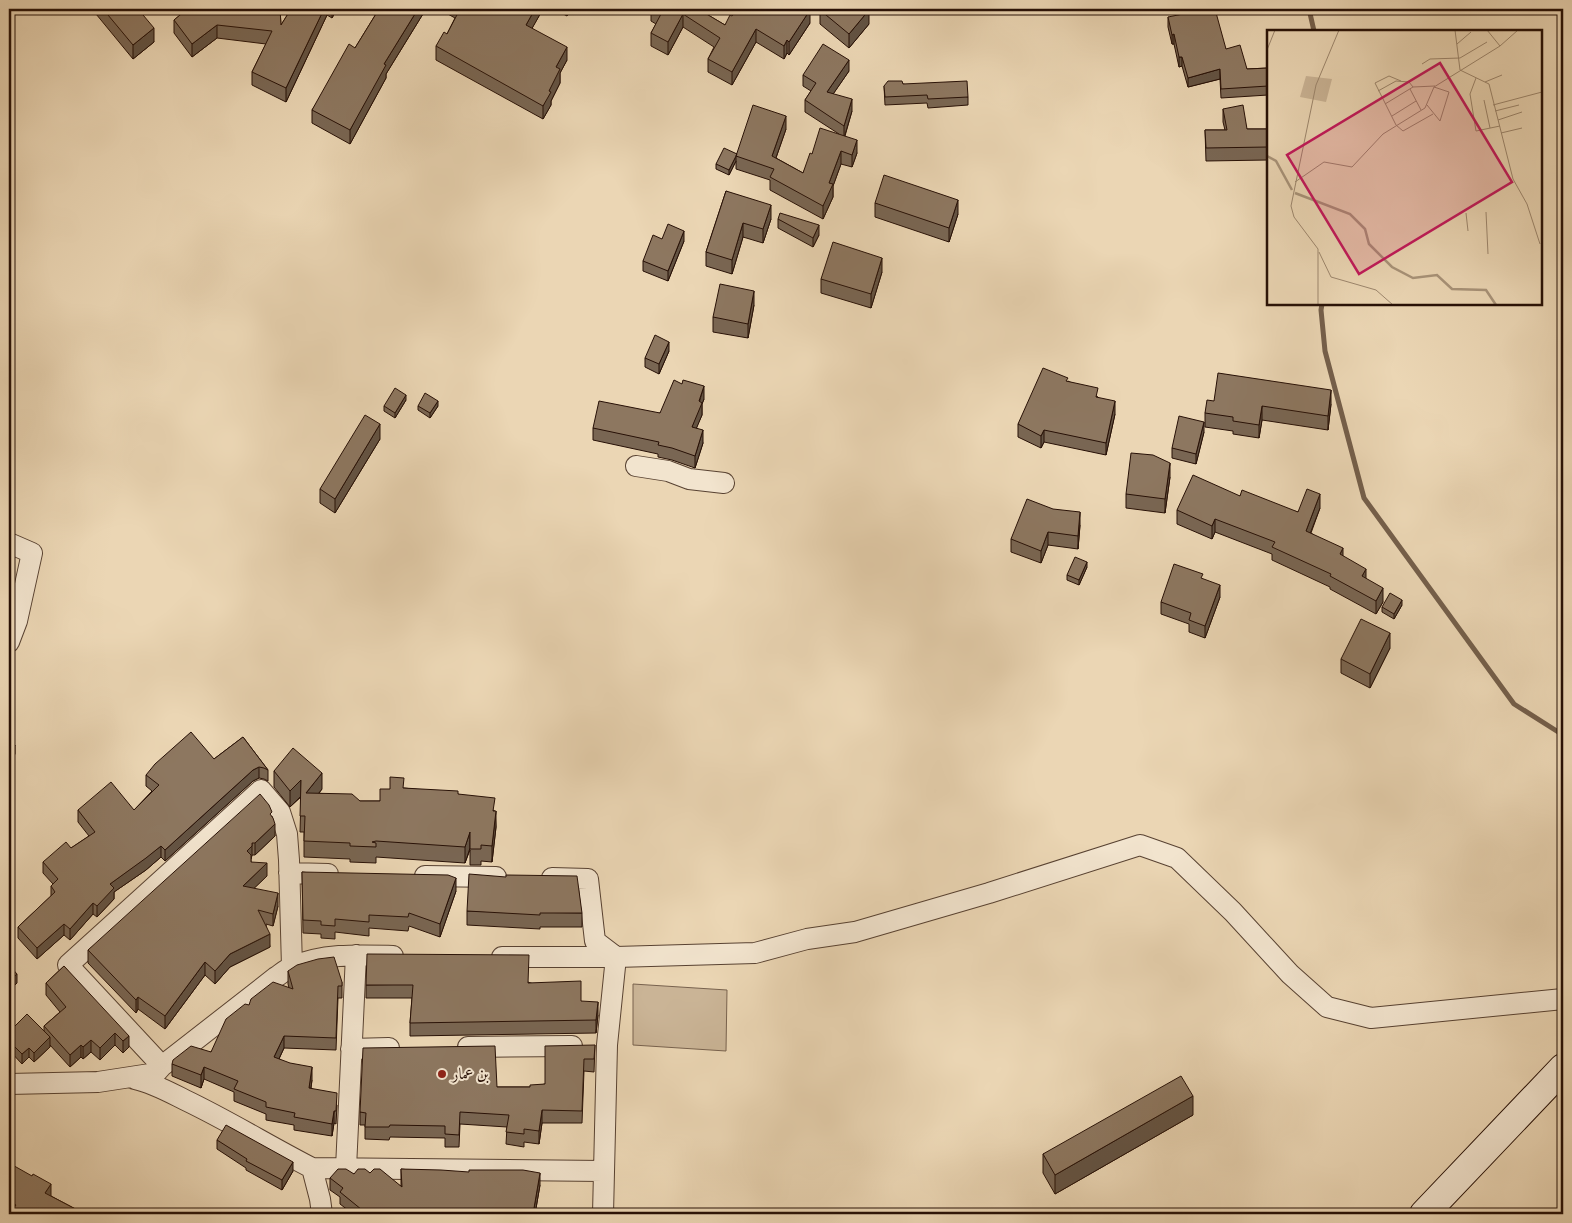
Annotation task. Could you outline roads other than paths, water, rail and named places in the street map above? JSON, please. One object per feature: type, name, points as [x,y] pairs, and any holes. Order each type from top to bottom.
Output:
[{"type":"street","points":[[636,466],[668,471],[689,479],[724,483]]},
{"type":"street","points":[[9,544],[32,553],[17,621],[9,642]]},
{"type":"street","points":[[162,1066],[68,965],[261,790],[280,812],[287,834],[290,873],[292,967]]},
{"type":"street","points":[[482,956],[616,957],[755,953],[807,939],[855,932],[988,894],[1140,844],[1177,858],[1233,912],[1290,974],[1327,1007],[1371,1018],[1563,999]]},
{"type":"street","points":[[290,873],[349,874]]},
{"type":"street","points":[[409,876],[519,878]]},
{"type":"street","points":[[539,878],[588,879],[595,941],[616,957]]},
{"type":"street","points":[[346,1168],[356,955]]},
{"type":"street","points":[[9,1084],[98,1082],[150,1074],[276,977],[292,967],[316,960],[356,955],[414,956]]},
{"type":"street","points":[[603,1214],[607,1046],[616,957]]},
{"type":"street","points":[[450,1048],[607,1046]]},
{"type":"street","points":[[351,1049],[410,1048]]},
{"type":"street","points":[[148,1082],[162,1066]]},
{"type":"street","points":[[1424,1214],[1563,1068]]},
{"type":"street","points":[[128,1078],[148,1082],[216,1115],[312,1168],[604,1171]]},
{"type":"street","points":[[312,1168],[322,1214]]},
{"type":"waterway","points":[[1309,9],[1314,30]]},
{"type":"waterway","points":[[1322,305],[1325,351],[1364,498],[1514,704],[1563,735]]},
{"type":"place","name":"بن عمار","points":[[442,1074]]}]
